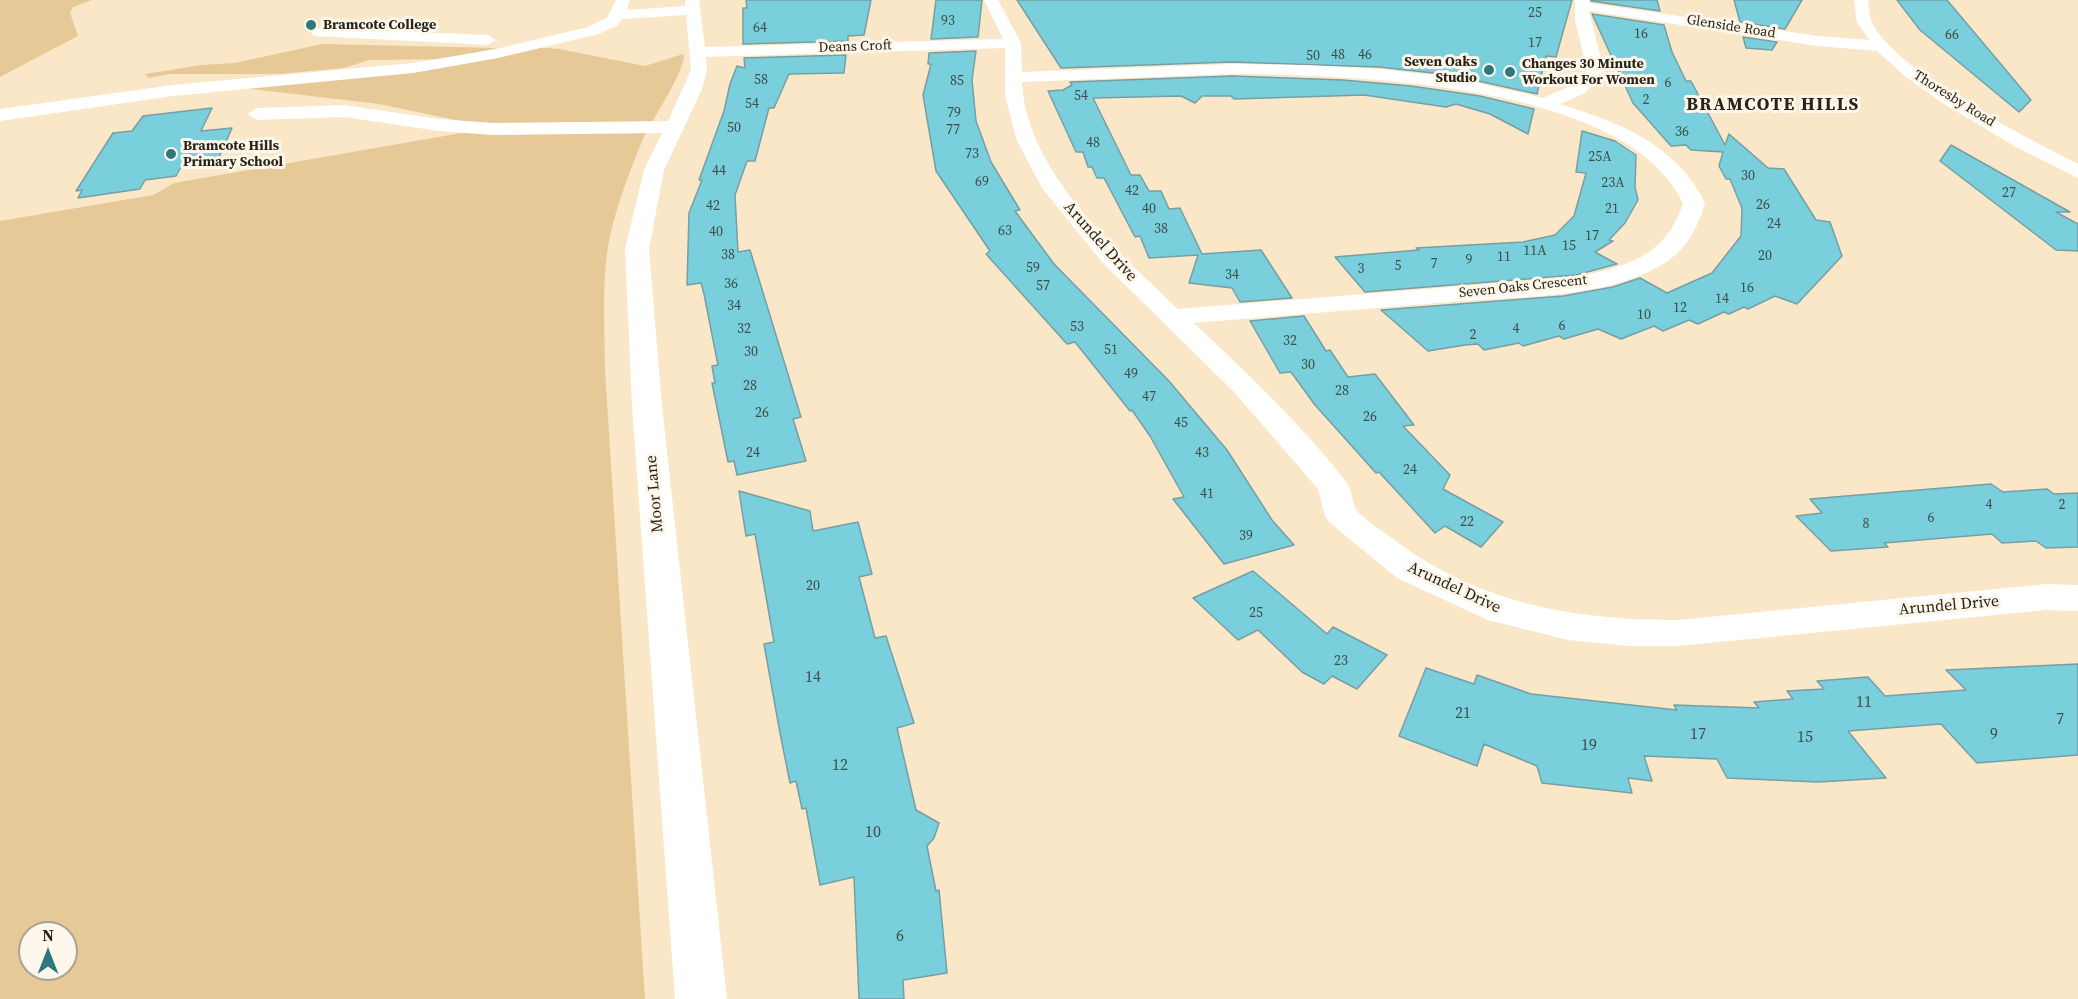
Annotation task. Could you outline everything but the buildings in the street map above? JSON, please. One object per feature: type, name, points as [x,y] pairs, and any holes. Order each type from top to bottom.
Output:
[{"type":"street","name":"Arundel Drive","points":[[991,0],[1013,43],[1014,96],[1027,141],[1053,188],[1110,257],[1244,386],[1334,487],[1342,516],[1410,570],[1501,611],[1568,627],[1630,633],[1678,633],[2047,597],[2078,598]]},
{"type":"street","name":"Thoresby Road","points":[[1861,0],[1860,10],[1863,24],[1880,46],[1937,91],[2078,172]]},
{"type":"street","name":"Glenside Road","points":[[1582,3],[1818,41],[1880,46]]},
{"type":"street","points":[[1545,104],[1579,89],[1596,71],[1594,55],[1581,27],[1582,3]]},
{"type":"street","points":[[0,115],[194,88],[402,68],[518,50],[540,42],[602,28],[615,21],[621,7],[692,5]]},
{"type":"street","name":"Moor Lane","points":[[692,5],[699,70],[672,127],[650,186],[637,249],[647,406],[701,999]]},
{"type":"street","points":[[319,33],[540,42]]},
{"type":"street","name":"Deans Croft","points":[[696,52],[1013,43]]},
{"type":"street","name":"Seven Oaks Crescent","points":[[1013,77],[1231,71],[1343,72],[1441,81],[1545,104],[1626,136],[1678,174],[1694,203],[1687,231],[1677,244],[1659,257],[1635,269],[1576,284],[1172,317]]},
{"type":"street","points":[[257,114],[344,111],[439,125],[493,129],[672,127]]},
{"type":"shaded area","points":[[0,0],[92,0],[73,7],[70,13],[78,36],[0,77]]},
{"type":"shaded area","points":[[322,44],[497,48],[451,59],[369,60],[344,68],[279,74],[170,74],[149,78],[145,74],[201,65],[235,63]]},
{"type":"shaded area","points":[[533,47],[559,49],[645,66],[683,54],[680,70],[646,133],[624,189],[610,236],[604,286],[605,370],[645,999],[0,999],[0,221],[153,195],[174,183],[473,131],[460,121],[379,104],[243,88]]},
{"type":"place","name":"Bramcote College","points":[[311,25]]},
{"type":"place","name":"Seven Oaks Studio","points":[[1489,70]]},
{"type":"place","name":"Changes 30 Minute Workout For Women","points":[[1510,72]]},
{"type":"place","name":"Bramcote Hills Primary School","points":[[171,154]]},
{"type":"district","name":"BRAMCOTE HILLS","points":[[1773,105]]}]
